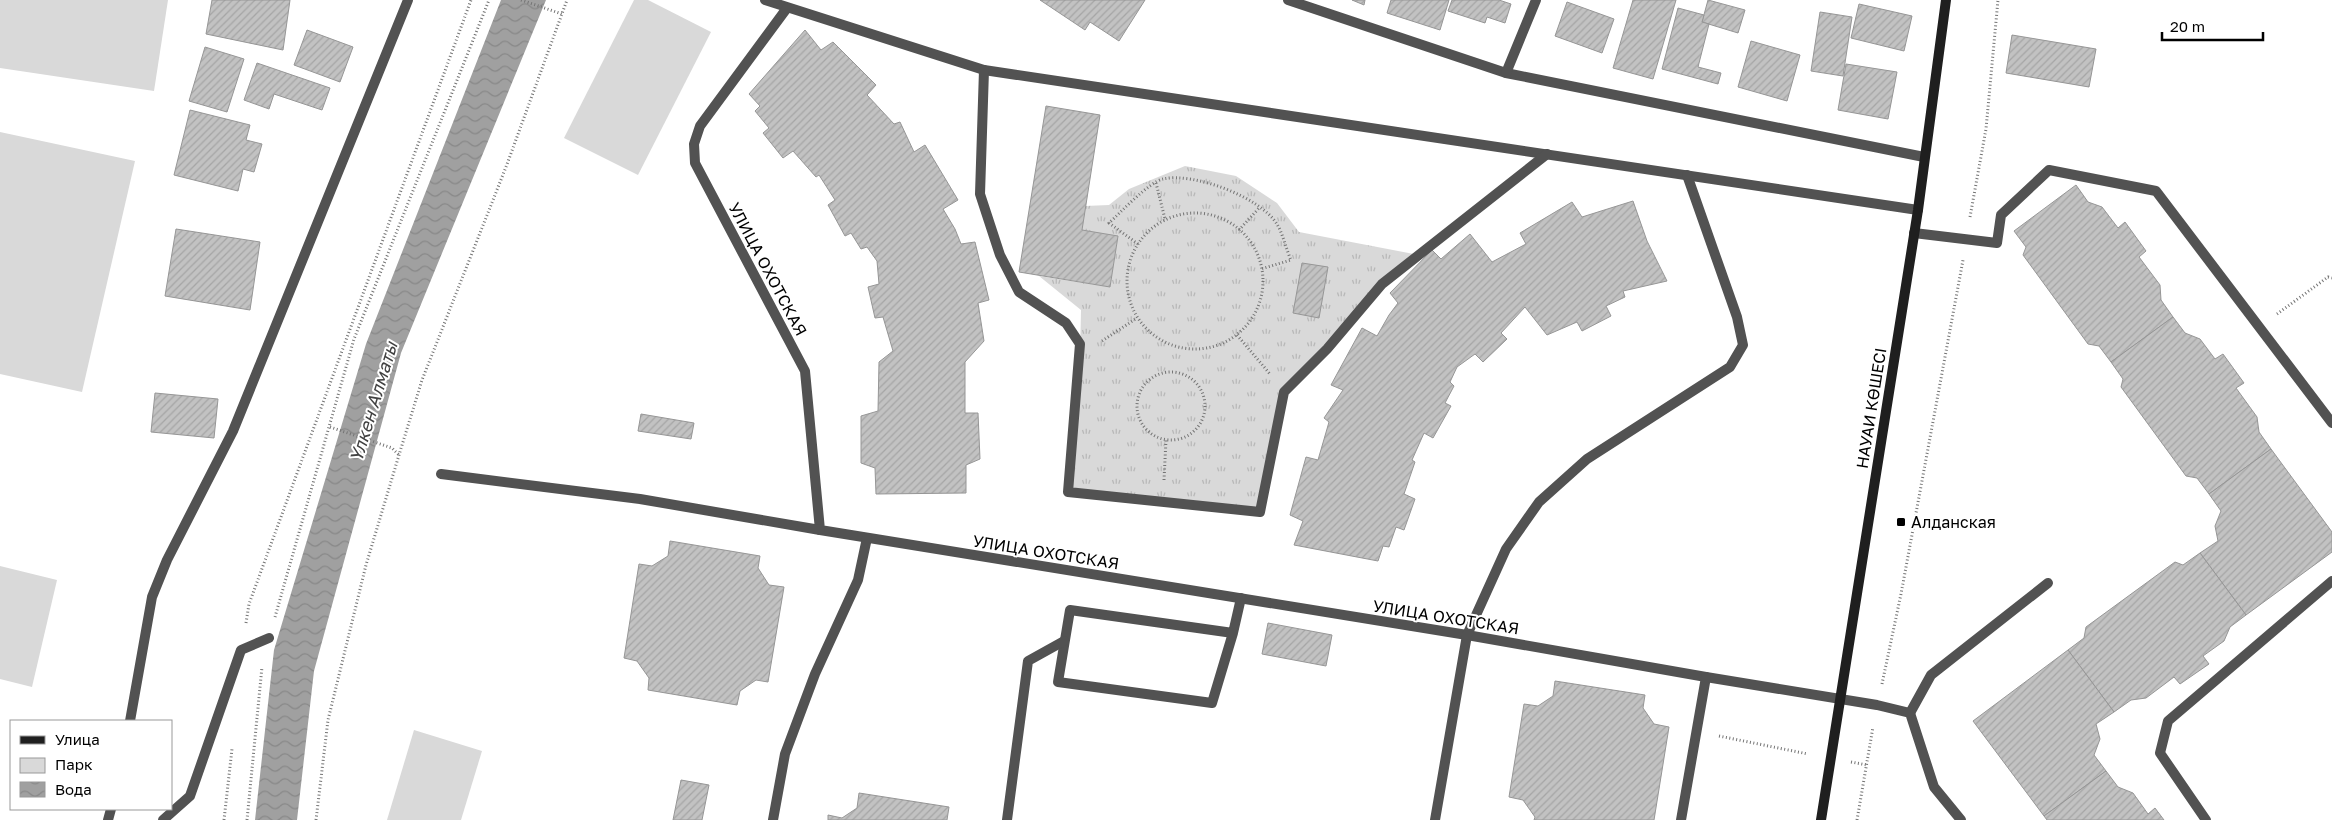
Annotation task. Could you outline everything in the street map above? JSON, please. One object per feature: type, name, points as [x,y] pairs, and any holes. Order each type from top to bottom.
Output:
[{"type":"street","points":[[130,720],[152,598],[167,560],[233,431],[408,0]]},
{"type":"street","points":[[765,0],[984,70],[1918,210]]},
{"type":"street","points":[[1288,0],[1506,73],[1924,157]]},
{"type":"street","points":[[1506,73],[1536,0]]},
{"type":"street","name":"НАУАИ КӨШЕСІ","points":[[1821,820],[1918,210],[1946,0]]},
{"type":"street","name":"УЛИЦА ОХОТСКАЯ","points":[[787,8],[700,126],[694,144],[695,163],[805,371],[820,530],[1467,635],[1877,705],[1910,713]]},
{"type":"street","points":[[984,70],[980,194],[1000,254],[1018,292],[1066,323],[1080,344],[1068,492],[1260,512],[1284,392],[1327,349],[1382,284],[1546,154]]},
{"type":"street","points":[[1914,233],[1997,243],[2001,215],[2049,170],[2156,192],[2332,423]]},
{"type":"street","points":[[1435,820],[1467,635],[1506,548],[1540,502],[1587,459],[1730,367],[1744,345],[1737,317],[1687,175]]},
{"type":"street","points":[[441,474],[640,499],[820,530]]},
{"type":"street","points":[[773,820],[785,754],[815,674],[858,580],[867,538]]},
{"type":"street","points":[[2206,820],[2160,753],[2168,721],[2332,581]]},
{"type":"street","points":[[1961,820],[1934,786],[1910,713],[1931,675],[2048,583]]},
{"type":"street","points":[[1233,633],[1070,610],[1058,682],[1212,703],[1233,633],[1241,598]]},
{"type":"street","points":[[163,820],[190,796],[241,650],[269,638]]},
{"type":"street","points":[[1007,820],[1028,661],[1064,641]]},
{"type":"street","points":[[1681,820],[1706,677]]},
{"type":"path","points":[[244,648],[249,604],[471,0]]},
{"type":"path","points":[[247,820],[263,654],[331,427],[354,339],[489,0]]},
{"type":"path","points":[[522,0],[562,14]]},
{"type":"path","points":[[316,820],[328,720],[366,566],[399,455],[422,380],[506,167],[567,0]]},
{"type":"path","points":[[1857,820],[1877,705],[1901,594],[1986,130],[1998,0]]},
{"type":"path","points":[[1138,244],[1110,224],[1134,199],[1162,179],[1198,180],[1226,189],[1260,207],[1277,224],[1290,260],[1261,269]]},
{"type":"path","points":[[1156,183],[1165,219]]},
{"type":"path","points":[[1239,230],[1260,207]]},
{"type":"path","points":[[1187,212],[1211,214],[1231,223],[1247,237],[1258,256],[1263,277],[1261,299],[1252,319],[1237,334],[1218,345],[1196,349],[1175,346],[1154,335],[1138,318],[1128,297],[1126,274],[1132,252],[1146,232],[1165,219],[1187,212]]},
{"type":"path","points":[[2259,326],[2328,277],[2332,278]]},
{"type":"path","points":[[1080,355],[1138,318]]},
{"type":"path","points":[[1237,334],[1284,392]]},
{"type":"path","points":[[1167,372],[1179,372],[1190,377],[1204,395],[1206,407],[1204,418],[1198,429],[1189,436],[1178,440],[1166,440],[1147,431],[1140,422],[1137,411],[1138,400],[1141,390],[1148,381],[1167,372]]},
{"type":"path","points":[[331,427],[392,448],[399,455]]},
{"type":"path","points":[[1162,502],[1166,440]]},
{"type":"path","points":[[1696,731],[1830,759]]},
{"type":"path","points":[[224,820],[233,744]]},
{"type":"green space","points":[[0,0],[168,0],[154,91],[0,68]]},
{"type":"green space","points":[[634,0],[648,0],[711,32],[638,175],[564,138]]},
{"type":"green space","points":[[0,132],[135,161],[82,392],[0,374]]},
{"type":"green space","points":[[1185,166],[1236,176],[1277,203],[1299,232],[1419,255],[1382,284],[1284,392],[1260,512],[1068,492],[1080,355],[1081,310],[1039,276],[1110,287],[1118,236],[1082,230],[1085,206],[1109,205],[1129,189]]},
{"type":"green space","points":[[0,566],[57,580],[32,687],[0,679]]},
{"type":"green space","points":[[414,730],[482,751],[461,820],[387,820]]},
{"type":"water","name":"Үлкен Алматы","points":[[501,0],[546,0],[401,353],[314,671],[297,820],[255,820],[274,650],[366,344]]},
{"type":"building","points":[[212,0],[290,0],[283,50],[206,34]]},
{"type":"building","points":[[1040,0],[1145,0],[1119,41],[1090,22],[1085,30]]},
{"type":"building","points":[[1352,0],[1365,0],[1364,5]]},
{"type":"building","points":[[1391,0],[1449,0],[1440,30],[1387,13]]},
{"type":"building","points":[[1452,0],[1499,0],[1511,4],[1505,23],[1487,17],[1485,23],[1448,11]]},
{"type":"building","points":[[1633,0],[1676,0],[1653,79],[1613,68]]},
{"type":"building","points":[[1708,0],[1745,10],[1738,33],[1702,22]]},
{"type":"building","points":[[1567,2],[1614,19],[1602,53],[1555,36]]},
{"type":"building","points":[[1859,4],[1912,16],[1904,51],[1851,38]]},
{"type":"building","points":[[1678,8],[1704,15],[1702,22],[1709,24],[1698,67],[1721,73],[1718,84],[1662,69]]},
{"type":"building","points":[[1820,12],[1852,17],[1843,76],[1811,71]]},
{"type":"building","points":[[307,30],[353,47],[340,82],[294,65]]},
{"type":"building","points":[[805,30],[821,50],[833,42],[876,85],[867,95],[894,124],[900,122],[914,152],[925,145],[958,200],[943,209],[955,229],[961,244],[975,242],[989,300],[978,303],[984,341],[965,362],[965,413],[978,413],[980,459],[966,465],[966,493],[876,494],[875,468],[861,463],[861,416],[878,411],[879,362],[893,351],[883,317],[875,318],[868,287],[879,284],[877,261],[867,247],[861,249],[851,233],[845,236],[828,205],[835,200],[819,175],[816,177],[793,151],[783,158],[763,133],[769,128],[755,111],[760,106],[749,94]]},
{"type":"building","points":[[2012,35],[2096,49],[2089,87],[2006,73]]},
{"type":"building","points":[[1751,41],[1800,55],[1787,101],[1738,87]]},
{"type":"building","points":[[205,47],[244,59],[227,112],[189,101]]},
{"type":"building","points":[[257,63],[330,88],[322,110],[274,94],[269,109],[244,100]]},
{"type":"building","points":[[1846,64],[1897,72],[1888,119],[1838,110]]},
{"type":"building","points":[[1046,106],[1100,115],[1082,230],[1118,236],[1110,287],[1019,272]]},
{"type":"building","points":[[190,110],[250,125],[246,140],[262,144],[254,172],[243,169],[238,191],[174,175]]},
{"type":"building","points":[[2076,185],[2088,202],[2102,207],[2118,228],[2125,222],[2146,251],[2139,257],[2160,285],[2161,300],[2173,317],[2111,362],[2099,346],[2088,344],[2023,255],[2026,247],[2014,231]]},
{"type":"building","points":[[1633,201],[1647,241],[1667,281],[1623,291],[1625,297],[1606,306],[1611,316],[1582,331],[1577,322],[1547,335],[1525,307],[1501,333],[1507,339],[1483,362],[1475,354],[1457,367],[1450,382],[1454,386],[1445,403],[1451,406],[1433,438],[1424,433],[1412,460],[1415,462],[1404,494],[1415,499],[1404,530],[1396,527],[1389,547],[1383,546],[1378,561],[1294,545],[1303,521],[1290,515],[1306,457],[1318,460],[1329,422],[1324,418],[1343,390],[1331,385],[1362,328],[1377,336],[1398,303],[1390,293],[1432,250],[1441,259],[1470,234],[1492,262],[1526,244],[1520,233],[1572,202],[1582,217]]},
{"type":"building","points":[[176,229],[260,242],[250,310],[165,296]]},
{"type":"building","points":[[1302,263],[1328,267],[1319,318],[1293,313]]},
{"type":"building","points":[[2173,317],[2185,333],[2200,339],[2215,359],[2223,354],[2244,383],[2236,388],[2257,417],[2259,432],[2271,449],[2209,494],[2197,478],[2186,476],[2121,387],[2123,379],[2111,362]]},
{"type":"building","points":[[155,393],[218,399],[214,438],[151,432]]},
{"type":"building","points":[[641,414],[694,423],[691,439],[638,431]]},
{"type":"building","points":[[2271,449],[2332,532],[2332,552],[2246,615],[2200,553],[2218,541],[2215,526],[2221,511],[2209,494]]},
{"type":"building","points":[[670,541],[760,556],[758,568],[769,585],[784,587],[768,682],[756,680],[740,691],[737,705],[648,690],[649,678],[637,661],[624,658],[639,564],[652,566],[668,556]]},
{"type":"building","points":[[2200,553],[2246,615],[2230,627],[2224,641],[2203,656],[2209,664],[2180,684],[2174,677],[2146,698],[2131,700],[2114,712],[2068,650],[2084,638],[2086,627],[2175,562],[2183,565]]},
{"type":"building","points":[[1268,623],[1332,635],[1326,666],[1262,654]]},
{"type":"building","points":[[2068,650],[2114,712],[2096,724],[2100,739],[2094,755],[2106,771],[2044,816],[1973,721]]},
{"type":"building","points":[[1555,681],[1645,695],[1643,708],[1654,724],[1669,727],[1654,820],[1534,820],[1535,817],[1523,800],[1509,797],[1524,704],[1538,706],[1553,696]]},
{"type":"building","points":[[2106,771],[2118,787],[2133,793],[2148,814],[2155,808],[2164,820],[2047,820],[2044,816]]},
{"type":"building","points":[[681,780],[709,785],[702,820],[673,820]]},
{"type":"building","points":[[859,793],[949,807],[947,820],[828,820],[828,815],[842,818],[857,808]]},
{"type":"place","name":"Алданская","points":[[1901,522]]}]
